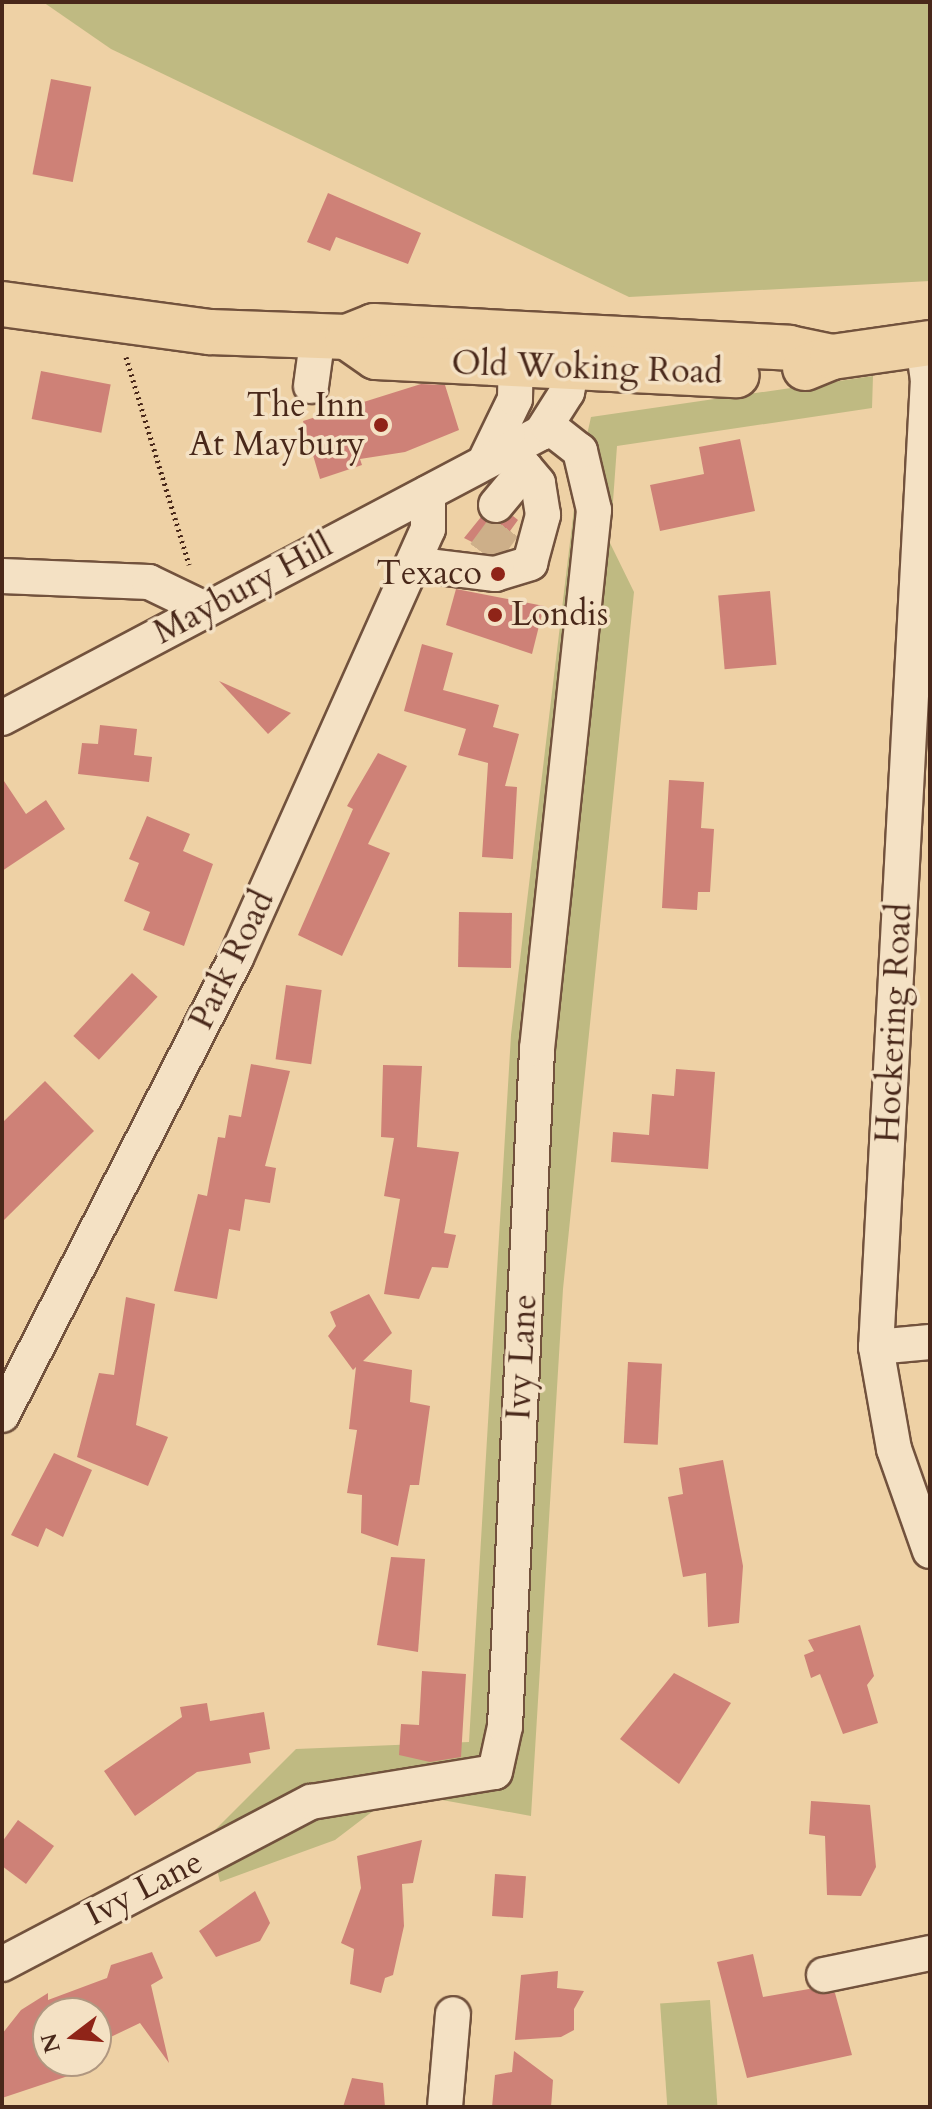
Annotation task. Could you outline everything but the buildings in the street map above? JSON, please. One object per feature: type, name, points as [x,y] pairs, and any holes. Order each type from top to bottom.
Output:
[{"type":"main road","name":"Old Woking Road","points":[[2,304],[210,332],[333,336],[374,326],[516,350],[576,353],[763,375],[832,357],[926,344]]},
{"type":"street","points":[[311,386],[333,336]]},
{"type":"street","name":"Hockering Road","points":[[926,344],[928,379],[876,1347],[894,1449],[930,1551]]},
{"type":"street","points":[[504,510],[512,460],[516,350]]},
{"type":"street","name":"Maybury Hill","points":[[2,718],[203,608],[428,493],[512,460],[547,425],[576,353]]},
{"type":"street","name":"Ivy Lane","points":[[2,1964],[311,1802],[495,1772],[505,1726],[537,1049],[594,510],[580,451],[547,425]]},
{"type":"street","points":[[413,564],[468,559],[495,574],[530,563],[543,515],[512,460]]},
{"type":"street","name":"Park Road","points":[[6,1393],[236,958],[428,529],[428,493]]},
{"type":"street","points":[[2,576],[149,582],[203,608]]},
{"type":"street","points":[[876,1347],[930,1342]]},
{"type":"street","points":[[824,1975],[930,1953]]},
{"type":"street","points":[[445,2107],[453,2014]]},
{"type":"path","points":[[114,318],[203,608]]},
{"type":"shaded area","points":[[43,2],[930,2],[930,281],[629,297],[111,49]]},
{"type":"shaded area","points":[[873,376],[872,408],[617,446],[610,543],[634,592],[563,1289],[531,1816],[431,1798],[373,1811],[335,1840],[220,1882],[209,1836],[296,1749],[469,1742],[511,1035],[578,475],[591,417]]},
{"type":"shaded area","points":[[710,2000],[717,2107],[667,2107],[660,2003]]},
{"type":"tunnel","points":[[484,554],[512,516]]},
{"type":"place","name":"The Inn At Maybury","points":[[381,425]]},
{"type":"place","name":"Texaco","points":[[498,574]]},
{"type":"place","name":"Londis","points":[[495,615]]}]
